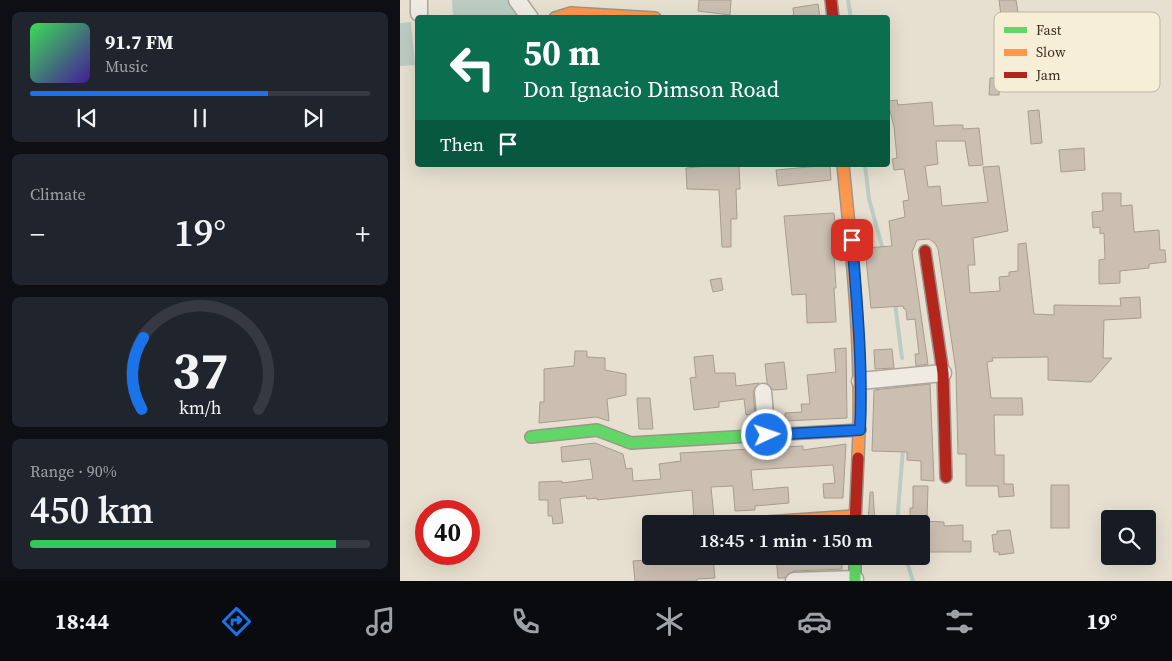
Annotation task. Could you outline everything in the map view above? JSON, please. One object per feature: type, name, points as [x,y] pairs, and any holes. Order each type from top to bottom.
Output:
[{"type":"street","points":[[517,0],[528,15]]},
{"type":"street","points":[[831,0],[833,15]]},
{"type":"street","points":[[565,10],[621,15]]},
{"type":"street","points":[[843,167],[857,297],[860,381],[860,430],[854,515]]},
{"type":"street","points":[[926,251],[943,374],[946,477]]},
{"type":"street","points":[[860,381],[943,374]]},
{"type":"street","points":[[763,392],[767,435]]},
{"type":"street","points":[[532,437],[597,430],[631,442],[860,430]]},
{"type":"street","points":[[794,581],[855,580],[855,565]]},
{"type":"shaded area","points":[[452,0],[510,0],[524,15],[453,15]]},
{"type":"shaded area","points":[[411,22],[415,65],[400,66],[400,23]]},
{"type":"building","points":[[699,0],[731,0],[730,15],[698,11]]},
{"type":"building","points":[[999,0],[1016,0],[1018,12],[1001,12]]},
{"type":"building","points":[[818,4],[820,15],[794,15],[793,8]]},
{"type":"building","points":[[990,78],[994,78],[994,92],[999,92],[999,95],[989,95]]},
{"type":"building","points":[[897,100],[898,105],[932,102],[934,126],[963,125],[963,129],[979,128],[983,165],[969,166],[965,141],[936,141],[938,164],[925,166],[928,187],[940,186],[942,206],[988,202],[983,167],[999,166],[1008,231],[973,238],[975,265],[968,265],[970,293],[1000,291],[999,277],[1009,276],[1009,272],[1018,271],[1018,244],[1026,243],[1034,314],[1054,315],[1054,305],[1121,306],[1120,298],[1140,297],[1141,318],[1104,320],[1103,358],[1112,358],[1091,382],[1048,380],[1048,357],[992,358],[993,361],[987,362],[991,398],[1022,398],[1023,415],[994,415],[995,455],[1004,455],[1004,484],[1013,484],[1014,496],[999,497],[998,486],[966,486],[966,454],[958,454],[956,371],[938,249],[935,243],[929,239],[917,240],[912,252],[928,364],[916,366],[915,354],[919,354],[915,319],[907,320],[906,309],[903,306],[871,308],[865,248],[892,246],[889,221],[905,217],[903,201],[909,200],[904,169],[894,170],[892,159],[897,158],[890,101]]},
{"type":"building","points":[[1039,110],[1042,143],[1031,144],[1028,111]]},
{"type":"building","points":[[1084,148],[1085,170],[1061,172],[1059,150]]},
{"type":"building","points":[[739,167],[740,189],[736,189],[737,219],[731,219],[731,247],[722,247],[719,190],[687,189],[686,168]]},
{"type":"building","points":[[830,167],[831,180],[778,186],[776,170]]},
{"type":"building","points":[[1102,193],[1121,193],[1121,206],[1132,205],[1134,232],[1159,230],[1160,250],[1165,250],[1166,262],[1149,264],[1149,268],[1120,271],[1120,283],[1099,284],[1099,260],[1105,259],[1104,233],[1100,234],[1100,227],[1093,228],[1092,212],[1103,211]]},
{"type":"building","points":[[834,213],[837,236],[833,236],[836,322],[807,323],[806,294],[792,295],[784,216]]},
{"type":"building","points":[[721,278],[723,290],[713,292],[710,280]]},
{"type":"building","points":[[846,348],[847,418],[785,421],[785,413],[802,412],[801,404],[810,404],[807,375],[836,372],[834,349]]},
{"type":"building","points":[[892,349],[894,368],[875,369],[874,350]]},
{"type":"building","points":[[575,351],[587,351],[587,357],[605,358],[605,370],[626,374],[626,395],[607,399],[609,421],[596,417],[539,423],[540,402],[544,402],[544,369],[574,366]]},
{"type":"building","points":[[713,355],[715,373],[735,373],[736,386],[759,383],[753,392],[755,414],[746,415],[744,399],[719,402],[719,407],[694,410],[690,378],[696,377],[694,357]]},
{"type":"building","points":[[784,362],[787,389],[773,390],[767,383],[765,364]]},
{"type":"building","points":[[930,384],[934,481],[921,480],[921,461],[907,460],[907,452],[872,451],[874,390]]},
{"type":"building","points":[[637,398],[650,398],[653,429],[639,429]]},
{"type":"building","points":[[595,443],[623,454],[626,469],[632,468],[633,481],[661,479],[659,464],[681,461],[680,453],[803,446],[803,450],[846,444],[843,498],[824,498],[823,484],[835,483],[833,465],[751,470],[753,490],[788,487],[789,503],[755,506],[755,510],[735,511],[733,486],[711,487],[714,515],[694,515],[692,490],[597,500],[597,498],[587,499],[586,496],[563,498],[560,499],[563,523],[553,524],[552,516],[548,516],[548,500],[539,500],[539,482],[562,481],[562,483],[593,479],[590,459],[562,462],[561,447]]},
{"type":"building","points":[[1051,485],[1069,485],[1069,528],[1051,528]]},
{"type":"building","points":[[913,486],[928,486],[927,515],[910,515],[910,508],[913,508]]},
{"type":"building","points":[[870,492],[873,492],[874,515],[869,515]]},
{"type":"building","points":[[930,521],[944,522],[944,526],[963,525],[963,541],[971,541],[971,552],[930,552]]},
{"type":"building","points":[[1010,530],[1014,553],[999,555],[999,552],[994,552],[992,535],[997,534],[997,531]]},
{"type":"building","points":[[642,560],[642,565],[714,565],[715,578],[697,579],[697,581],[635,581],[633,561]]},
{"type":"building","points":[[777,565],[842,565],[842,569],[794,571],[785,578],[778,578]]},
{"type":"waterway","points":[[848,0],[850,15]]},
{"type":"waterway","points":[[865,167],[869,199],[883,250]]},
{"type":"waterway","points":[[895,303],[902,358]]},
{"type":"waterway","points":[[898,515],[903,449]]},
{"type":"waterway","points":[[908,565],[913,581]]},
{"type":"traffic: fast","points":[[531,437],[597,430],[631,443],[785,434]]},
{"type":"traffic: fast","points":[[855,565],[855,581]]},
{"type":"traffic: slow","points":[[565,15],[571,13],[605,15]]},
{"type":"traffic: slow","points":[[843,167],[858,348],[858,458]]},
{"type":"traffic: jam","points":[[831,0],[833,15]]},
{"type":"traffic: jam","points":[[925,251],[943,373],[946,477]]},
{"type":"traffic: jam","points":[[785,434],[860,430]]},
{"type":"traffic: jam","points":[[855,515],[858,458]]},
{"type":"route","points":[[767,435],[860,430],[861,405],[857,297],[852,240]]}]
